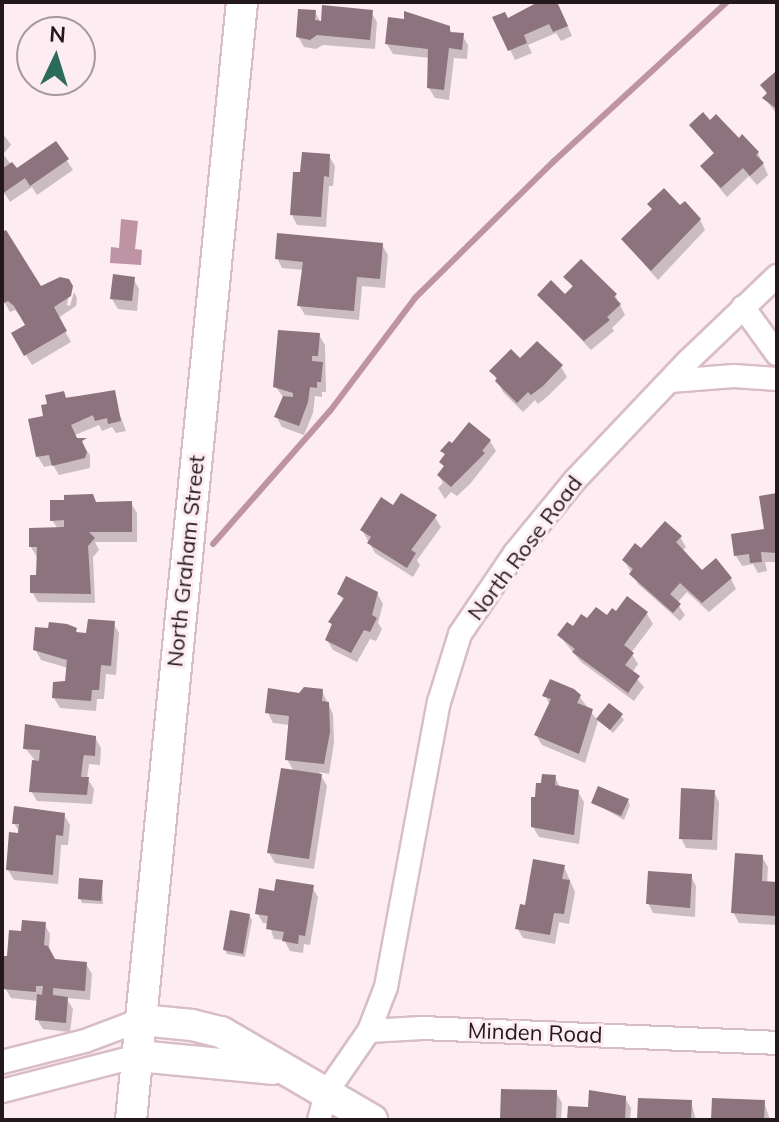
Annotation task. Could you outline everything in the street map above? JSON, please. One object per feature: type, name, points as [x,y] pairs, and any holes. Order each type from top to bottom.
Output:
[{"type":"main road","name":"North Graham Street","points":[[131,1120],[242,2]]},
{"type":"main road","points":[[141,1020],[192,1025],[221,1032],[286,1070],[322,1106],[372,1120]]},
{"type":"main road","points":[[138,1056],[286,1070]]},
{"type":"street","name":"North Rose Road","points":[[369,1031],[386,987],[439,702],[460,634],[515,553],[555,504],[670,381],[777,276]]},
{"type":"street","points":[[743,307],[777,354]]},
{"type":"street","points":[[670,381],[734,376],[777,379]]},
{"type":"street","points":[[2,1062],[85,1041],[141,1020]]},
{"type":"street","name":"Minden Road","points":[[369,1031],[422,1028],[777,1043]]},
{"type":"street","points":[[322,1106],[369,1031]]},
{"type":"street","points":[[2,1091],[138,1056]]},
{"type":"shaded area","points":[[121,219],[138,221],[135,249],[142,250],[141,265],[110,263],[111,247],[119,248]]},
{"type":"building","points":[[538,2],[557,2],[568,26],[553,32],[549,24],[524,35],[527,43],[508,51],[492,17],[505,12],[508,18]]},
{"type":"building","points":[[322,5],[373,10],[370,40],[317,35],[310,40],[296,37],[298,9],[316,10],[315,20],[321,21]]},
{"type":"building","points":[[404,11],[450,26],[450,32],[464,33],[462,50],[449,48],[444,90],[427,88],[428,49],[385,44],[388,17],[404,19]]},
{"type":"building","points":[[775,72],[777,109],[762,98],[767,93],[760,85]]},
{"type":"building","points":[[703,112],[710,120],[716,114],[739,138],[742,134],[759,152],[756,155],[764,163],[750,176],[743,168],[721,188],[700,166],[714,153],[689,125]]},
{"type":"building","points":[[56,141],[69,159],[30,186],[25,178],[2,194],[2,169],[12,162],[17,168]]},
{"type":"building","points":[[302,152],[330,154],[329,177],[324,176],[321,217],[290,215],[293,172],[300,172]]},
{"type":"building","points":[[664,188],[680,205],[685,201],[701,219],[651,271],[621,239],[652,209],[647,204]]},
{"type":"building","points":[[6,230],[41,286],[60,277],[69,279],[73,286],[71,296],[54,307],[67,331],[24,356],[11,333],[25,325],[14,306],[8,301],[2,304],[2,232]]},
{"type":"building","points":[[277,233],[383,243],[380,279],[357,277],[354,311],[297,306],[303,262],[275,259]]},
{"type":"building","points":[[581,259],[617,294],[614,297],[621,304],[607,317],[610,320],[584,341],[537,295],[551,280],[565,294],[573,286],[563,277]]},
{"type":"building","points":[[113,274],[135,277],[132,301],[110,299]]},
{"type":"building","points":[[278,330],[320,333],[318,356],[312,356],[312,361],[323,362],[321,382],[317,382],[317,388],[310,387],[299,426],[274,417],[283,396],[293,397],[293,393],[273,387]]},
{"type":"building","points":[[537,341],[563,365],[543,386],[531,395],[528,392],[517,403],[489,371],[511,349],[520,358]]},
{"type":"building","points":[[115,390],[121,421],[108,424],[107,418],[95,421],[93,415],[71,425],[77,438],[87,438],[82,441],[87,452],[85,458],[52,466],[49,455],[36,457],[28,419],[43,416],[41,405],[47,404],[45,395],[64,391],[66,398]]},
{"type":"building","points":[[469,422],[491,440],[482,451],[485,453],[451,487],[437,475],[444,466],[439,462],[445,454],[440,451],[449,441],[452,443]]},
{"type":"building","points":[[401,493],[437,515],[411,550],[416,553],[407,568],[367,543],[371,537],[360,530],[381,497],[393,505]]},
{"type":"building","points":[[777,493],[777,553],[761,552],[762,562],[750,563],[749,554],[734,556],[731,534],[764,529],[759,496]]},
{"type":"building","points":[[93,494],[96,502],[132,501],[132,532],[89,532],[95,538],[88,546],[91,594],[30,593],[30,575],[36,575],[37,547],[29,547],[29,528],[64,527],[64,520],[50,521],[50,500],[64,500],[64,495]]},
{"type":"building","points":[[665,521],[682,536],[676,542],[702,570],[716,558],[732,578],[702,603],[680,583],[670,594],[681,604],[673,613],[629,574],[633,569],[622,560],[635,543],[641,548]]},
{"type":"building","points":[[346,576],[378,592],[372,615],[377,618],[370,632],[364,630],[351,653],[325,640],[332,624],[328,622],[344,598],[337,594]]},
{"type":"building","points":[[627,596],[648,612],[624,645],[634,653],[625,665],[640,676],[628,693],[572,652],[575,649],[557,635],[567,622],[573,626],[581,614],[587,618],[596,607],[607,615],[612,608],[616,611]]},
{"type":"building","points":[[88,619],[115,621],[111,666],[101,665],[99,690],[92,690],[91,701],[52,698],[53,682],[65,681],[67,660],[33,650],[35,627],[48,628],[49,622],[67,624],[77,628],[76,632],[86,633]]},
{"type":"building","points":[[550,679],[574,689],[581,695],[577,703],[593,709],[579,754],[534,735],[551,699],[542,696]]},
{"type":"building","points":[[304,687],[323,689],[322,701],[329,702],[330,732],[324,764],[285,760],[289,716],[265,713],[268,688],[299,693]]},
{"type":"building","points":[[609,703],[623,714],[610,730],[596,719]]},
{"type":"building","points":[[25,724],[96,736],[95,756],[84,755],[83,759],[81,777],[89,777],[87,795],[29,792],[32,760],[39,761],[40,750],[23,749]]},
{"type":"building","points":[[281,768],[322,774],[309,859],[267,853]]},
{"type":"building","points":[[542,774],[556,775],[555,785],[579,790],[574,835],[531,827],[531,797],[535,797],[536,783],[541,783]]},
{"type":"building","points":[[598,786],[629,799],[621,816],[591,803]]},
{"type":"building","points":[[681,788],[715,790],[712,840],[679,839]]},
{"type":"building","points":[[14,806],[65,813],[63,836],[56,835],[53,875],[6,870],[9,832],[18,833],[19,824],[12,824]]},
{"type":"building","points":[[735,853],[763,855],[762,881],[777,882],[777,916],[731,913]]},
{"type":"building","points":[[533,859],[565,865],[562,879],[570,880],[564,914],[554,913],[550,935],[515,929],[520,904],[525,905]]},
{"type":"building","points":[[648,871],[692,874],[690,908],[646,904]]},
{"type":"building","points":[[79,878],[103,880],[101,901],[78,899]]},
{"type":"building","points":[[276,879],[314,885],[305,936],[299,935],[298,944],[282,941],[284,932],[266,929],[268,916],[255,914],[259,888],[274,891]]},
{"type":"building","points":[[230,910],[250,914],[243,954],[223,950]]},
{"type":"building","points":[[22,920],[46,922],[44,945],[48,946],[55,959],[87,962],[85,991],[53,988],[53,995],[68,997],[66,1023],[35,1020],[37,994],[42,995],[43,986],[36,986],[36,992],[3,989],[2,956],[7,956],[9,930],[21,931]]},
{"type":"building","points":[[501,1089],[557,1090],[556,1120],[500,1120]]},
{"type":"building","points":[[589,1090],[626,1096],[625,1120],[567,1120],[568,1106],[588,1107]]},
{"type":"building","points":[[638,1098],[692,1100],[691,1120],[637,1120]]},
{"type":"building","points":[[712,1098],[765,1100],[764,1120],[711,1120]]},
{"type":"waterway","points":[[213,544],[330,411],[415,298],[553,162],[727,2]]}]
